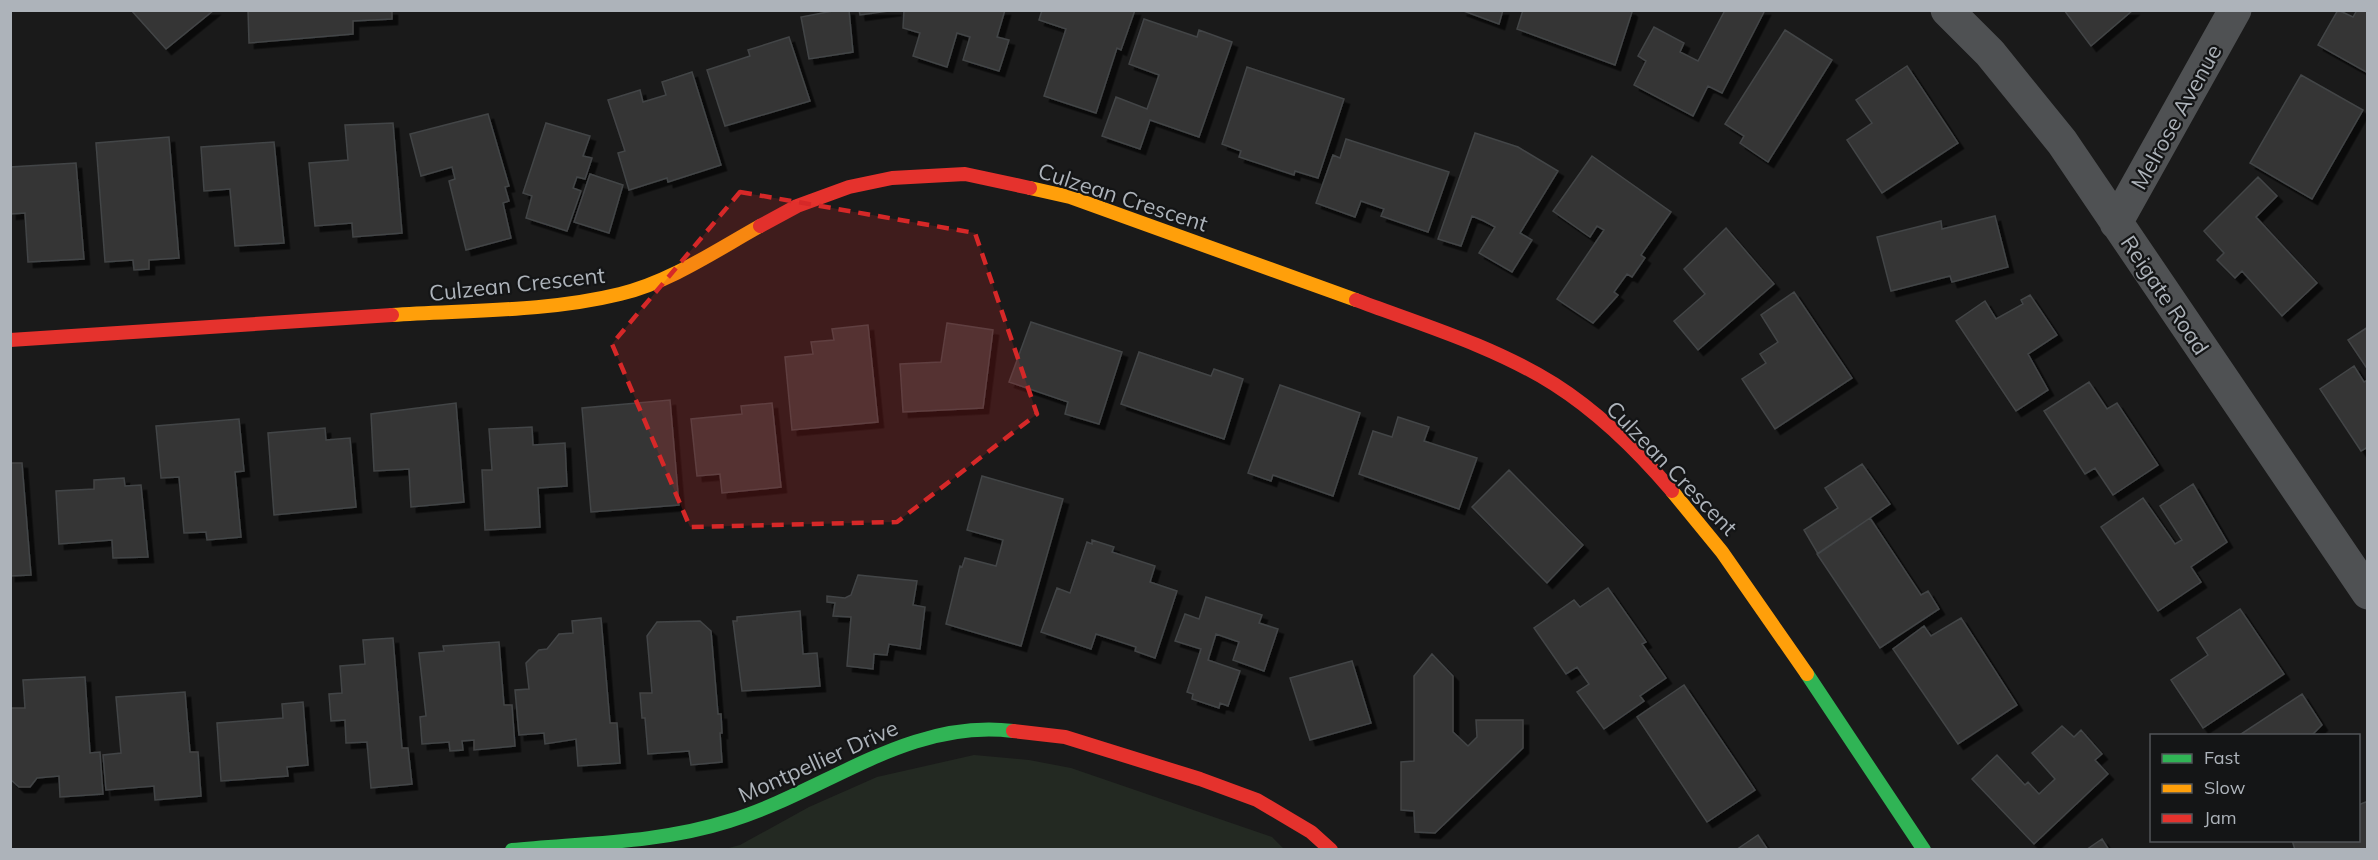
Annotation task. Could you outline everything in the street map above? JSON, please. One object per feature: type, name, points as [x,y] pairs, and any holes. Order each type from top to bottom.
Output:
[{"type":"street","name":"Reigate Road","points":[[1947,10],[1990,53],[2048,124],[2367,593]]},
{"type":"street","name":"Melrose Avenue","points":[[2116,223],[2235,10]]},
{"type":"street","name":"Culzean Crescent","points":[[10,340],[566,304],[621,294],[664,279],[797,206],[849,187],[892,178],[965,174],[1070,197],[1474,343],[1522,366],[1562,390],[1597,417],[1635,454],[1731,561],[1924,849]]},
{"type":"street","name":"Montpellier Drive","points":[[512,849],[687,833],[731,821],[772,805],[893,748],[948,732],[1006,730],[1065,737],[1123,753],[1223,787],[1257,800],[1311,832],[1331,849]]},
{"type":"highlighted area","points":[[740,192],[975,233],[1037,414],[897,522],[690,527],[612,344]]},
{"type":"shaded area","points":[[974,755],[1029,760],[1071,768],[1272,837],[1284,849],[725,849],[740,845],[809,807],[877,777]]},
{"type":"building","points":[[131,10],[214,10],[166,49]]},
{"type":"building","points":[[248,10],[392,10],[392,19],[353,21],[353,34],[249,43]]},
{"type":"building","points":[[849,10],[853,52],[809,59],[801,17]]},
{"type":"building","points":[[859,10],[896,10],[860,15]]},
{"type":"building","points":[[904,10],[1005,10],[997,37],[1009,40],[999,71],[963,60],[970,37],[957,33],[947,67],[913,56],[920,33],[903,28]]},
{"type":"building","points":[[1042,10],[1135,10],[1121,50],[1117,48],[1096,113],[1044,96],[1066,29],[1039,20]]},
{"type":"building","points":[[1461,10],[1503,10],[1499,24]]},
{"type":"building","points":[[1523,10],[1630,10],[1632,12],[1615,65],[1517,29]]},
{"type":"building","points":[[1721,10],[1765,10],[1722,93],[1708,86],[1693,116],[1634,85],[1646,61],[1638,56],[1654,27],[1684,43],[1680,52],[1698,61],[1724,12]]},
{"type":"building","points":[[2064,10],[2133,10],[2091,46]]},
{"type":"building","points":[[2338,10],[2353,17],[2357,10],[2368,10],[2368,73],[2318,45]]},
{"type":"building","points":[[1144,19],[1197,37],[1199,30],[1232,42],[1199,137],[1150,120],[1140,149],[1102,136],[1116,97],[1147,109],[1159,75],[1129,64]]},
{"type":"building","points":[[1785,30],[1832,60],[1768,162],[1740,143],[1744,136],[1725,124]]},
{"type":"building","points":[[789,37],[810,101],[725,126],[707,70],[750,56],[748,50]]},
{"type":"building","points":[[1907,66],[1958,143],[1882,193],[1847,140],[1872,123],[1856,100]]},
{"type":"building","points":[[1247,67],[1344,99],[1318,178],[1295,171],[1294,175],[1239,157],[1241,151],[1222,144]]},
{"type":"building","points":[[692,72],[721,165],[668,182],[667,178],[629,190],[618,153],[625,151],[608,100],[640,90],[643,102],[666,95],[662,82]]},
{"type":"building","points":[[2301,75],[2363,110],[2312,199],[2250,163]]},
{"type":"building","points":[[488,114],[509,186],[505,187],[509,201],[503,203],[511,238],[466,250],[449,181],[455,179],[452,167],[421,176],[410,134]]},
{"type":"building","points":[[393,123],[402,233],[353,237],[352,223],[315,226],[309,163],[348,160],[345,125]]},
{"type":"building","points":[[546,123],[590,136],[583,156],[592,158],[585,179],[577,177],[573,188],[581,191],[567,231],[526,218],[532,196],[523,193]]},
{"type":"building","points":[[1475,133],[1518,147],[1558,171],[1520,233],[1532,240],[1512,272],[1479,253],[1495,227],[1484,221],[1472,216],[1461,246],[1438,239]]},
{"type":"building","points":[[169,137],[179,258],[149,260],[149,269],[134,270],[133,260],[105,262],[96,143]]},
{"type":"building","points":[[1346,139],[1449,172],[1428,232],[1381,216],[1384,209],[1361,201],[1355,217],[1316,203],[1333,155],[1340,158]]},
{"type":"building","points":[[274,142],[284,243],[235,246],[230,189],[204,191],[201,147]]},
{"type":"building","points":[[1592,156],[1671,212],[1641,255],[1645,258],[1632,277],[1627,274],[1614,292],[1618,295],[1593,323],[1557,299],[1604,230],[1597,226],[1590,237],[1553,211]]},
{"type":"building","points":[[76,163],[84,259],[28,262],[25,213],[11,214],[10,167]]},
{"type":"building","points":[[590,174],[623,185],[609,233],[574,222]]},
{"type":"building","points":[[2258,177],[2277,196],[2256,217],[2317,283],[2282,316],[2242,271],[2235,278],[2217,260],[2224,253],[2204,231]]},
{"type":"building","points":[[1995,216],[2008,267],[1952,282],[1950,276],[1891,291],[1877,237],[1941,221],[1942,229]]},
{"type":"building","points":[[1726,228],[1774,284],[1698,350],[1674,321],[1705,294],[1684,269]]},
{"type":"building","points":[[1794,292],[1852,378],[1775,429],[1742,379],[1766,363],[1760,354],[1778,342],[1761,315]]},
{"type":"building","points":[[2030,295],[2057,335],[2028,354],[2048,390],[2016,411],[1956,321],[1985,301],[1996,319],[2023,304],[2021,300]]},
{"type":"building","points":[[1031,322],[1122,352],[1099,424],[1065,414],[1068,402],[1009,382]]},
{"type":"building","points":[[947,323],[993,330],[983,408],[903,412],[900,364],[941,362]]},
{"type":"building","points":[[868,325],[878,422],[792,430],[785,357],[813,354],[811,342],[834,340],[832,329]]},
{"type":"building","points":[[2368,327],[2368,370],[2348,340]]},
{"type":"building","points":[[1139,352],[1211,376],[1214,369],[1243,379],[1224,439],[1121,404]]},
{"type":"building","points":[[2354,366],[2364,382],[2368,380],[2368,447],[2361,451],[2320,389]]},
{"type":"building","points":[[2089,382],[2107,409],[2117,403],[2158,465],[2113,495],[2095,468],[2085,474],[2044,411]]},
{"type":"building","points":[[1280,385],[1360,413],[1333,496],[1273,475],[1271,481],[1248,473]]},
{"type":"building","points":[[670,400],[679,505],[591,512],[582,408]]},
{"type":"building","points":[[456,403],[464,502],[411,507],[409,469],[374,471],[371,414]]},
{"type":"building","points":[[772,403],[781,487],[722,493],[720,474],[697,476],[691,419],[742,414],[741,406]]},
{"type":"building","points":[[1398,417],[1429,427],[1424,441],[1477,458],[1459,509],[1359,474],[1373,431],[1392,437]]},
{"type":"building","points":[[239,419],[244,471],[235,472],[241,537],[207,540],[206,532],[184,533],[179,477],[161,478],[156,426]]},
{"type":"building","points":[[532,427],[533,445],[565,443],[567,486],[538,488],[540,527],[485,530],[482,470],[492,470],[489,429]]},
{"type":"building","points":[[325,428],[326,440],[350,438],[356,507],[274,515],[268,433]]},
{"type":"building","points":[[10,463],[22,463],[31,575],[10,576]]},
{"type":"building","points":[[1862,464],[1890,504],[1818,554],[1804,530],[1838,508],[1825,488]]},
{"type":"building","points":[[1509,470],[1583,545],[1547,583],[1472,507]]},
{"type":"building","points":[[982,476],[1063,499],[1021,646],[946,624],[960,566],[962,567],[965,558],[996,566],[1003,540],[967,530]]},
{"type":"building","points":[[124,478],[125,486],[141,485],[148,557],[113,558],[112,540],[59,544],[56,491],[94,489],[94,480]]},
{"type":"building","points":[[2193,484],[2227,542],[2191,567],[2201,582],[2158,611],[2101,527],[2143,498],[2175,544],[2182,540],[2160,506]]},
{"type":"building","points":[[1870,518],[1921,595],[1928,591],[1939,609],[1880,648],[1817,554]]},
{"type":"building","points":[[1092,540],[1114,547],[1112,552],[1155,566],[1150,582],[1177,591],[1155,658],[1135,651],[1136,647],[1096,634],[1091,649],[1041,632],[1057,588],[1070,593],[1087,542],[1092,544]]},
{"type":"building","points":[[858,575],[917,581],[913,605],[925,607],[920,649],[889,644],[887,655],[874,654],[873,669],[847,666],[851,617],[833,616],[835,603],[827,602],[827,596],[845,598],[851,595]]},
{"type":"building","points":[[1608,588],[1646,642],[1642,644],[1666,678],[1640,696],[1644,701],[1604,729],[1577,692],[1589,684],[1577,667],[1566,674],[1534,628],[1574,600],[1580,607]]},
{"type":"building","points":[[1206,597],[1262,615],[1259,623],[1278,629],[1264,671],[1233,660],[1239,642],[1216,634],[1208,660],[1240,671],[1228,706],[1220,703],[1219,708],[1192,699],[1193,694],[1187,692],[1201,649],[1175,641],[1185,614],[1199,619]]},
{"type":"building","points":[[2240,609],[2284,674],[2203,728],[2171,680],[2208,655],[2197,638]]},
{"type":"building","points":[[800,611],[803,654],[817,653],[820,686],[742,691],[733,621],[737,621],[737,617]]},
{"type":"building","points":[[601,618],[610,723],[617,723],[620,763],[578,766],[576,739],[545,744],[544,733],[519,735],[515,690],[529,689],[526,663],[539,650],[547,649],[559,634],[573,633],[572,621]]},
{"type":"building","points":[[1961,618],[2017,705],[1958,744],[1893,649],[1924,626],[1931,636]]},
{"type":"building","points":[[700,621],[711,631],[718,714],[721,714],[722,762],[691,765],[689,751],[648,754],[640,693],[652,693],[647,636],[657,622]]},
{"type":"building","points":[[393,638],[402,748],[408,748],[412,784],[371,788],[367,742],[346,743],[345,720],[331,721],[329,694],[342,693],[340,666],[365,664],[363,640]]},
{"type":"building","points":[[499,642],[504,705],[512,705],[515,746],[474,750],[474,740],[462,741],[463,750],[450,751],[449,742],[422,744],[420,717],[426,716],[419,653],[444,651],[443,646]]},
{"type":"building","points":[[1432,654],[1453,676],[1453,732],[1468,746],[1477,737],[1476,720],[1523,720],[1523,748],[1435,833],[1415,832],[1414,811],[1401,810],[1401,762],[1414,761],[1414,676]]},
{"type":"building","points":[[1352,661],[1371,723],[1310,740],[1290,678]]},
{"type":"building","points":[[85,677],[90,753],[100,752],[103,794],[60,797],[59,776],[37,778],[30,787],[19,787],[11,780],[10,708],[25,708],[23,680]]},
{"type":"building","points":[[1684,685],[1755,790],[1707,822],[1637,717]]},
{"type":"building","points":[[185,692],[190,752],[198,752],[201,796],[155,800],[154,786],[106,790],[103,755],[121,753],[116,697]]},
{"type":"building","points":[[2302,694],[2322,725],[2313,734],[2241,734]]},
{"type":"building","points":[[303,702],[308,765],[287,767],[288,776],[221,781],[217,723],[283,718],[282,704]]},
{"type":"building","points":[[2062,726],[2074,737],[2081,730],[2102,754],[2095,760],[2108,774],[2034,844],[1972,779],[1997,755],[2025,785],[2028,782],[2039,794],[2055,779],[2032,753]]},
{"type":"building","points":[[2368,801],[2368,850],[2295,850],[2293,842],[2360,842],[2360,804]]},
{"type":"building","points":[[1758,835],[1768,850],[1736,850]]},
{"type":"building","points":[[2102,839],[2109,850],[2086,850]]},
{"type":"traffic: fast","points":[[1807,674],[1924,850]]},
{"type":"traffic: fast","points":[[512,850],[649,838],[703,828],[764,808],[902,746],[938,736],[975,730],[1013,731]]},
{"type":"traffic: slow","points":[[1030,188],[1070,197],[1356,300]]},
{"type":"traffic: slow","points":[[392,315],[536,307],[620,294],[639,289],[674,274],[760,226]]},
{"type":"traffic: slow","points":[[1672,491],[1722,552],[1807,674]]},
{"type":"traffic: jam","points":[[760,226],[797,206],[849,187],[892,178],[965,174],[1030,188]]},
{"type":"traffic: jam","points":[[1356,300],[1482,347],[1554,384],[1617,433],[1672,491]]},
{"type":"traffic: jam","points":[[10,340],[392,315]]},
{"type":"traffic: jam","points":[[1013,731],[1065,737],[1200,779],[1257,800],[1311,832],[1331,850]]}]
